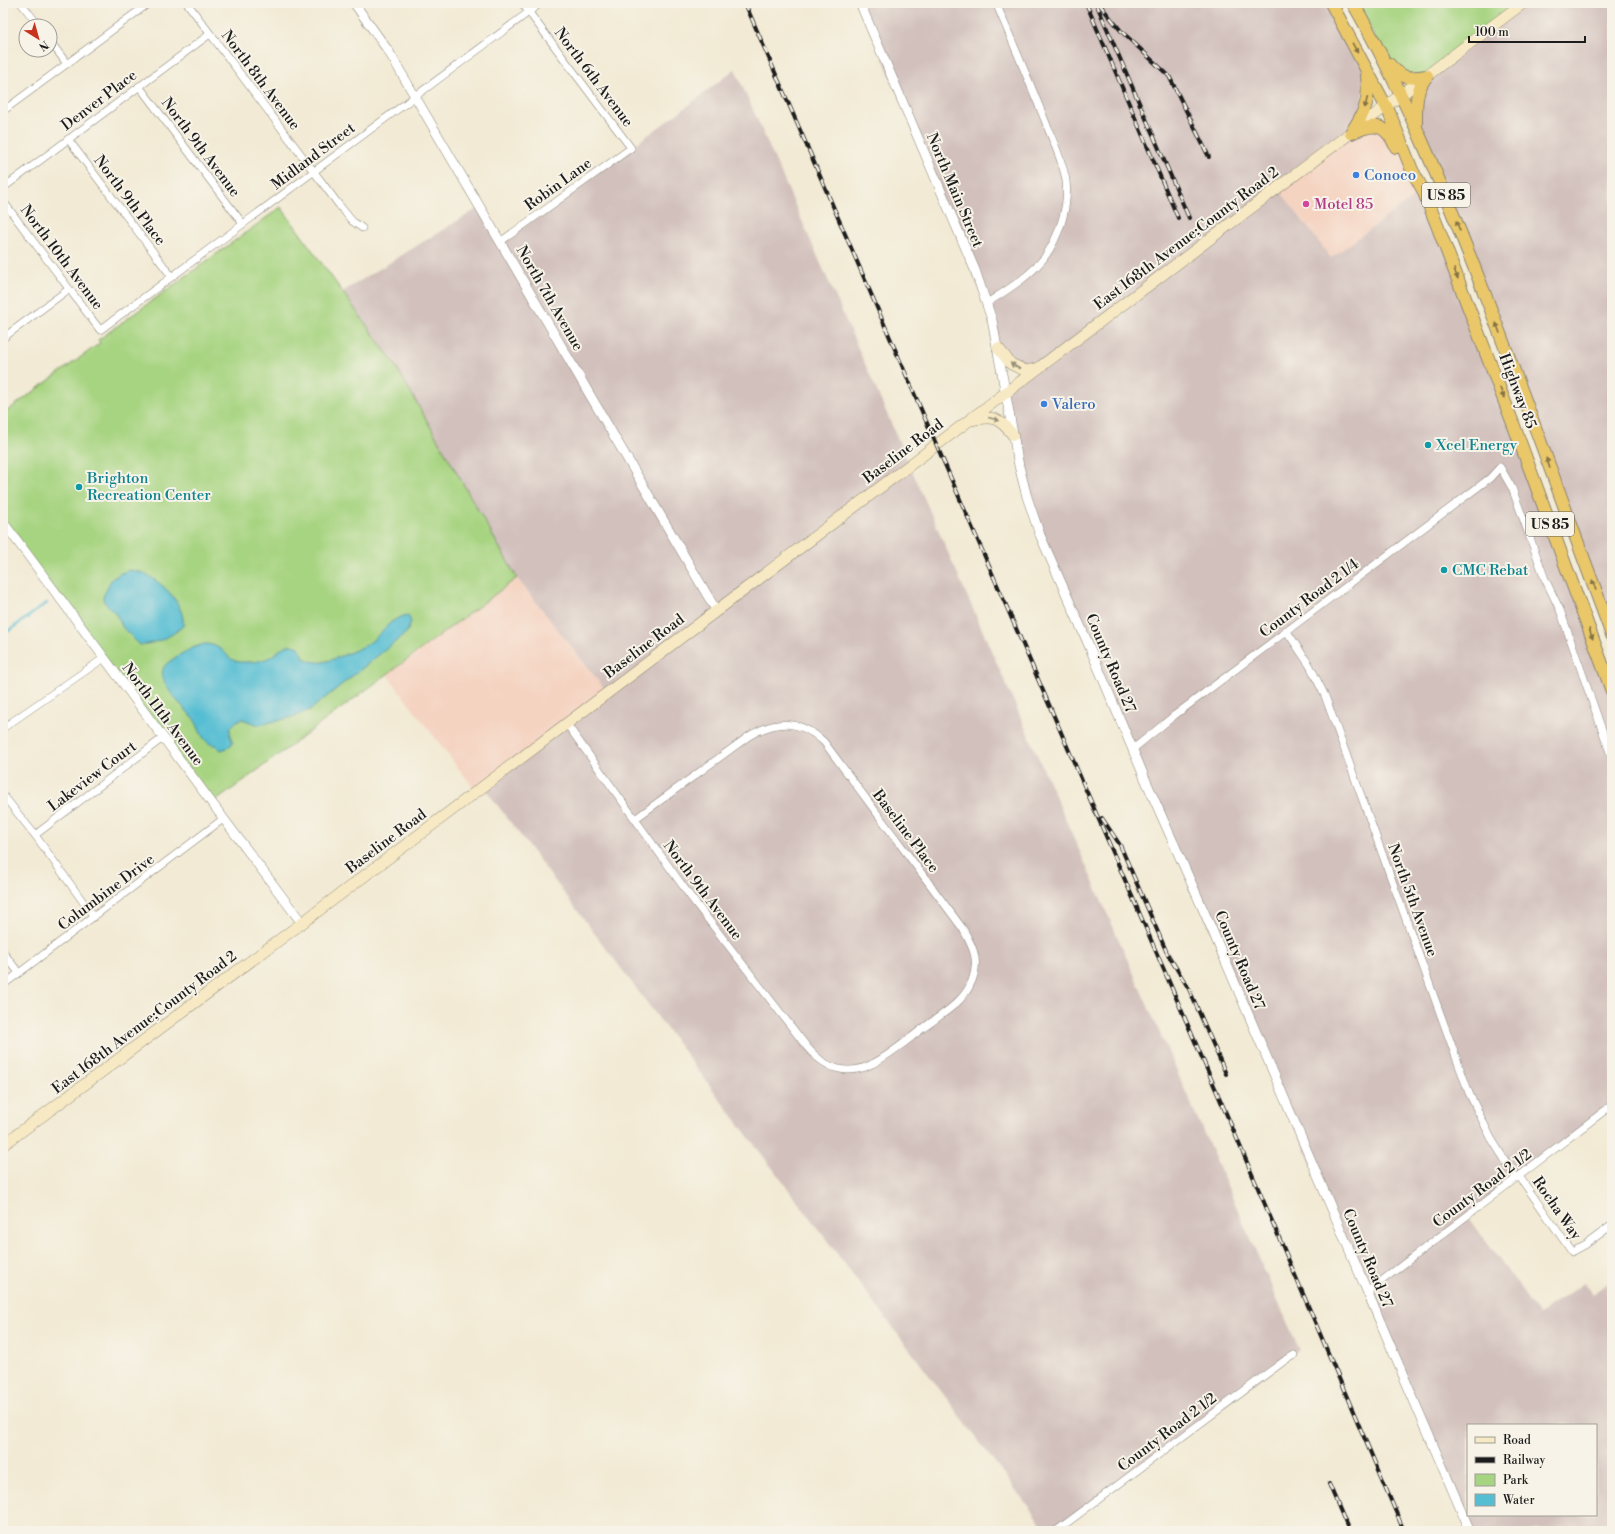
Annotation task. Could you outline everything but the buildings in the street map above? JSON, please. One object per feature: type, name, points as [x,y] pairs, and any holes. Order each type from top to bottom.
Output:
[{"type":"highway","name":"US 85","points":[[1331,3],[1386,107]]},
{"type":"highway","name":"US 85","points":[[1353,3],[1379,50],[1401,96]]},
{"type":"highway","points":[[1379,50],[1394,70],[1401,75],[1411,78],[1427,76]]},
{"type":"highway","points":[[1351,133],[1364,112],[1367,102],[1367,69]]},
{"type":"highway","points":[[1416,129],[1417,99],[1420,88],[1427,76]]},
{"type":"highway","name":"Highway 85","points":[[1401,96],[1450,205],[1612,635]]},
{"type":"highway","name":"Highway 85","points":[[1386,107],[1437,225],[1488,357],[1612,691]]},
{"type":"highway","points":[[1351,133],[1365,127],[1372,126],[1387,130],[1400,155],[1412,170]]},
{"type":"main road","name":"East 168th Avenue;County Road 2","points":[[1005,393],[1523,3]]},
{"type":"main road","points":[[998,348],[1011,364],[1020,369],[1026,371],[1038,368]]},
{"type":"main road","name":"Baseline Road","points":[[302,923],[1005,393]]},
{"type":"main road","points":[[969,420],[992,417],[1001,421],[1013,435]]},
{"type":"main road","name":"East 168th Avenue;County Road 2","points":[[3,1145],[302,923]]},
{"type":"street","points":[[21,3],[33,18]]},
{"type":"street","points":[[3,111],[149,3]]},
{"type":"street","name":"North 8th Avenue","points":[[187,3],[348,217],[362,228]]},
{"type":"street","name":"North 7th Avenue","points":[[354,3],[386,47],[716,610]]},
{"type":"street","name":"North 6th Avenue","points":[[522,3],[631,148]]},
{"type":"street","name":"Midland Street","points":[[100,330],[541,3]]},
{"type":"street","name":"North Main Street","points":[[860,3],[975,270],[987,303],[998,348],[1005,393]]},
{"type":"street","points":[[987,303],[1025,276],[1043,259],[1055,240],[1062,220],[1066,192],[1066,180],[1062,164],[1031,85],[996,3]]},
{"type":"street","name":"Denver Place","points":[[3,188],[210,34]]},
{"type":"street","points":[[58,52],[67,64]]},
{"type":"street","name":"North 9th Avenue","points":[[139,86],[243,224]]},
{"type":"street","name":"North 9th Place","points":[[68,139],[172,277]]},
{"type":"street","name":"Robin Lane","points":[[500,242],[631,148]]},
{"type":"street","name":"North 10th Avenue","points":[[3,200],[100,330]]},
{"type":"street","points":[[3,338],[69,289]]},
{"type":"street","name":"County Road 27","points":[[1005,393],[1026,497],[1040,535],[1470,1531]]},
{"type":"street","name":"County Road 2 1/4","points":[[1133,749],[1162,724],[1490,478],[1500,467],[1512,488],[1545,579],[1560,610],[1612,758]]},
{"type":"street","name":"North 11th Avenue","points":[[3,522],[302,923]]},
{"type":"street","name":"North 5th Avenue","points":[[1286,630],[1310,666],[1328,703],[1469,1093],[1491,1138],[1518,1178]]},
{"type":"street","points":[[3,728],[104,658]]},
{"type":"street","name":"North 9th Avenue","points":[[566,723],[690,896],[807,1047],[815,1056],[828,1065]]},
{"type":"street","name":"Baseline Place","points":[[635,819],[749,736],[761,729],[773,725],[793,724],[817,735],[824,742],[963,929],[973,948],[976,959],[975,971],[972,980],[966,992],[954,1005],[888,1054],[860,1069],[848,1070],[828,1065]]},
{"type":"street","name":"Lakeview Court","points":[[35,835],[164,737]]},
{"type":"street","points":[[3,795],[35,835],[94,917]]},
{"type":"street","name":"Columbine Drive","points":[[3,985],[223,819]]},
{"type":"street","points":[[3,952],[19,973]]},
{"type":"street","name":"County Road 2 1/2","points":[[1368,1292],[1612,1105]]},
{"type":"street","name":"Rocha Way","points":[[1518,1178],[1572,1252],[1585,1245],[1612,1225]]},
{"type":"street","name":"County Road 2 1/2","points":[[1056,1531],[1294,1355]]},
{"type":"shaded area","points":[[860,3],[1331,3],[1367,69],[1360,119],[1278,188],[1331,258],[1423,190],[1612,691],[1612,1105],[1467,1215],[1539,1315],[1584,1283],[1593,1294],[1612,1279],[1612,1531],[1470,1531],[1040,535],[1005,393],[1026,371],[998,348],[992,320]]},
{"type":"shaded area","points":[[1523,3],[1612,3],[1612,635],[1433,165],[1416,108],[1420,88]]},
{"type":"shaded area","points":[[735,69],[1299,1349],[1056,1531],[1047,1531],[483,786],[607,692],[517,578],[394,363],[342,292],[480,207],[501,243],[685,108]]},
{"type":"shaded area","points":[[1387,130],[1423,190],[1331,258],[1278,188],[1351,133]]},
{"type":"shaded area","points":[[517,578],[607,692],[476,791],[387,675]]},
{"type":"green space","points":[[1353,3],[1523,3],[1427,76],[1398,73]]},
{"type":"green space","points":[[281,207],[394,363],[517,578],[212,804],[3,522],[3,414],[100,343],[98,340]]},
{"type":"water","points":[[129,570],[143,573],[152,578],[172,595],[181,610],[183,626],[163,639],[140,645],[123,628],[116,614],[104,602],[103,597],[111,580],[119,574]]},
{"type":"water","points":[[408,615],[411,622],[407,632],[310,710],[293,717],[259,725],[242,719],[237,721],[230,728],[230,735],[233,743],[227,748],[221,750],[215,745],[210,744],[204,738],[193,718],[167,687],[162,673],[164,667],[171,660],[196,647],[207,644],[219,648],[235,661],[240,662],[264,659],[270,657],[283,647],[294,645],[299,647],[305,659],[323,662],[366,645],[395,620]]},
{"type":"waterway","points":[[3,635],[47,603]]},
{"type":"railway","points":[[745,3],[1229,1120],[1404,1531]]},
{"type":"railway","points":[[1086,3],[1178,218]]},
{"type":"railway","points":[[1096,3],[1189,218]]},
{"type":"railway","points":[[1100,5],[1122,32],[1169,76],[1209,157]]},
{"type":"railway","points":[[1102,818],[1120,845],[1167,953],[1189,989],[1226,1074]]},
{"type":"railway","points":[[1329,1484],[1349,1531]]},
{"type":"place","name":"Conoco","points":[[1356,175]]},
{"type":"place","name":"Motel 85","points":[[1306,204]]},
{"type":"place","name":"Valero","points":[[1044,404]]},
{"type":"place","name":"Xcel Energy","points":[[1428,445]]},
{"type":"place","name":"Brighton Recreation Center","points":[[79,487]]},
{"type":"place","name":"CMC Rebat","points":[[1444,570]]}]
